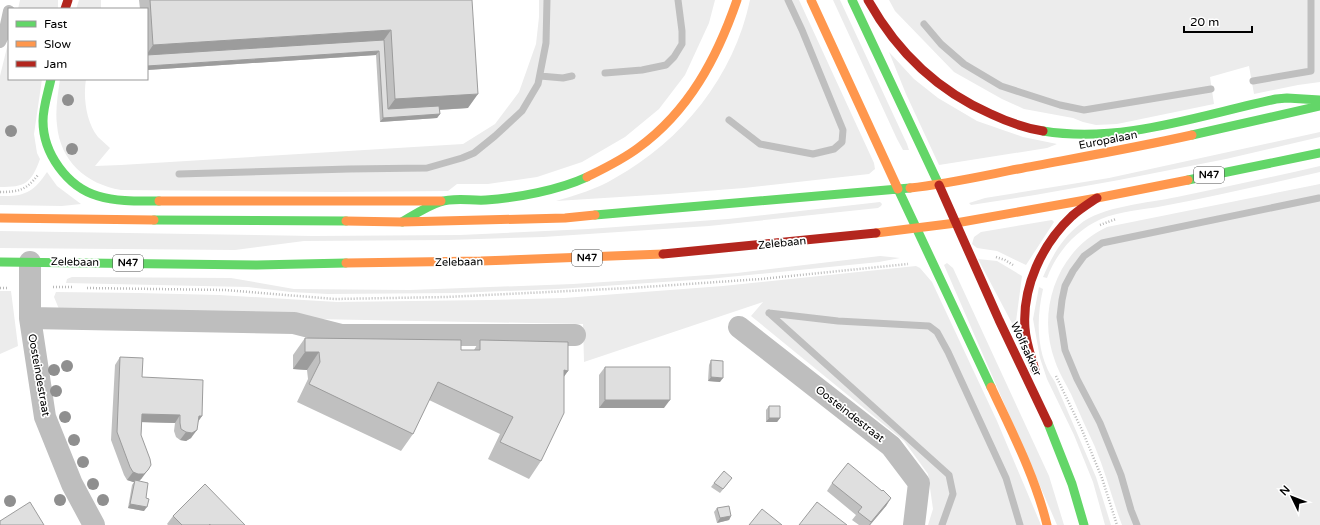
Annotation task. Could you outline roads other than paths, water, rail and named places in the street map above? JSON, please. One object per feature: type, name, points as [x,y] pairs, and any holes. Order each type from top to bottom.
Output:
[{"type":"main road","points":[[51,80],[43,120],[45,139],[53,158],[69,178],[94,194],[113,199],[133,200],[487,200],[557,187],[585,179],[614,164],[644,145],[665,126],[703,78],[720,47],[731,21],[737,0]]},
{"type":"main road","points":[[811,0],[931,261],[1019,447],[1033,480],[1047,525]]},
{"type":"main road","name":"Wolfsakker","points":[[852,0],[1052,431],[1078,499],[1084,525]]},
{"type":"main road","points":[[868,0],[887,32],[907,56],[933,80],[961,100],[990,114],[1021,126],[1056,133],[1108,135],[1134,131],[1286,98],[1320,100]]},
{"type":"main road","name":"Europalaan","points":[[898,189],[939,185],[1141,146],[1320,106]]},
{"type":"main road","name":"N47","points":[[916,228],[956,223],[1097,198],[1320,153]]},
{"type":"main road","points":[[0,218],[402,222],[565,218],[898,189]]},
{"type":"main road","name":"Wolfsakker","points":[[1039,379],[1027,347],[1024,322],[1028,287],[1040,259],[1060,230],[1071,217],[1097,198]]},
{"type":"main road","points":[[402,222],[441,201]]},
{"type":"main road","name":"Zelebaan","points":[[0,262],[257,265],[481,262],[667,254],[916,228]]},
{"type":"street","name":"Oosteindestraat","points":[[30,262],[30,318],[45,417],[72,484],[94,525]]},
{"type":"street","points":[[30,318],[294,323],[341,335],[575,335]]},
{"type":"street","name":"Oosteindestraat","points":[[739,327],[891,446],[919,483],[914,525]]},
{"type":"lane","points":[[0,42],[4,34],[8,15]]},
{"type":"waterway","points":[[179,174],[427,168],[474,153],[522,111],[538,84],[546,43],[547,0]]},
{"type":"waterway","points":[[605,73],[642,70],[666,65],[674,57],[682,44],[678,0]]},
{"type":"waterway","points":[[729,120],[760,144],[813,154],[834,149],[842,142],[843,130],[802,30],[788,0]]},
{"type":"waterway","points":[[1253,81],[1311,71],[1311,0]]},
{"type":"waterway","points":[[924,24],[941,44],[964,64],[1001,86],[1060,105],[1084,110],[1211,89]]},
{"type":"waterway","points":[[540,76],[563,78],[572,76]]},
{"type":"waterway","points":[[1137,525],[1121,475],[1100,423],[1077,379],[1065,350],[1060,317],[1065,286],[1073,271],[1084,256],[1102,243],[1319,198]]},
{"type":"waterway","points":[[769,313],[838,321],[929,326],[937,332],[948,352],[1006,478],[1020,525]]},
{"type":"waterway","points":[[769,313],[949,475],[953,494],[942,525]]}]
